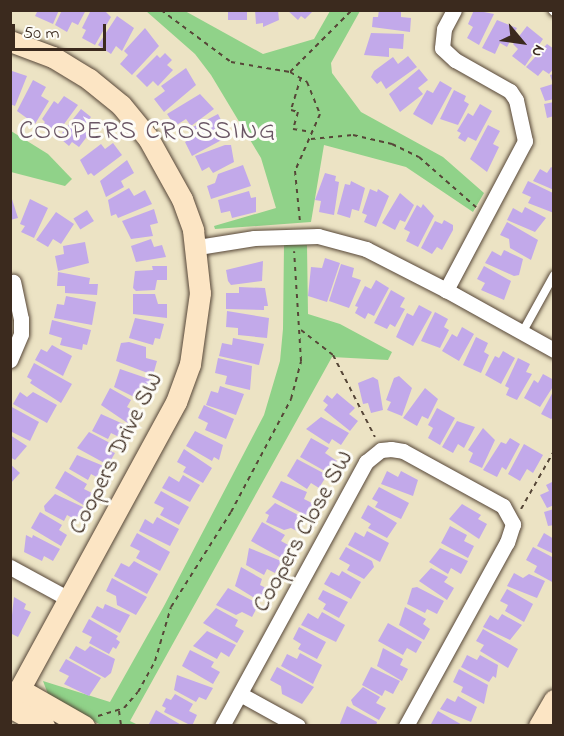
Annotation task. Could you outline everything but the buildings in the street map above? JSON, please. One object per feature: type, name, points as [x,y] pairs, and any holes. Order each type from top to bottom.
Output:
[{"type":"street","points":[[446,290],[523,149],[526,132],[510,91],[455,60],[442,48],[444,29],[454,10]]},
{"type":"street","name":"Coopers Drive SW","points":[[10,41],[53,57],[89,79],[121,105],[167,168],[182,199],[198,247],[197,329],[176,402],[14,700]]},
{"type":"street","points":[[198,247],[297,234],[366,249],[554,350]]},
{"type":"street","points":[[10,360],[21,333],[21,319],[13,282]]},
{"type":"street","name":"Coopers Close SW","points":[[222,726],[366,462],[381,450],[403,451],[502,506],[513,524]]},
{"type":"street","points":[[406,726],[507,542],[513,524]]},
{"type":"street","points":[[10,567],[69,599]]},
{"type":"street","points":[[240,693],[298,726]]},
{"type":"street","points":[[14,700],[91,721]]},
{"type":"street","points":[[14,700],[44,726]]},
{"type":"street","points":[[539,726],[554,700]]},
{"type":"lane","points":[[522,333],[554,275]]},
{"type":"path","points":[[91,721],[119,711],[138,692],[155,661],[171,607],[231,512],[291,399],[301,361],[301,330],[294,250],[300,208],[295,171],[320,114],[318,102],[301,77],[290,72],[231,62],[161,10]]},
{"type":"path","points":[[290,72],[352,10]]},
{"type":"path","points":[[301,77],[291,110],[297,112],[293,129],[314,132]]},
{"type":"path","points":[[310,139],[353,135],[392,144],[418,157],[486,215]]},
{"type":"path","points":[[301,330],[333,355],[381,450]]},
{"type":"path","points":[[513,524],[554,451]]},
{"type":"path","points":[[119,711],[121,726]]},
{"type":"green space","points":[[146,11],[185,11],[263,54],[314,39],[330,11],[360,11],[331,63],[332,73],[361,112],[443,157],[484,193],[473,212],[406,167],[324,145],[311,222],[215,229],[214,226],[276,208],[261,158],[211,75],[195,54]]},
{"type":"green space","points":[[11,131],[48,154],[72,179],[65,186],[11,172]]},
{"type":"green space","points":[[284,245],[307,245],[308,314],[340,324],[392,352],[388,360],[332,357],[130,721],[138,725],[101,725],[49,697],[43,681],[110,702],[164,606],[264,415],[280,361],[283,329]]},
{"type":"district","name":"COOPERS CROSSING","points":[[148,133]]}]
